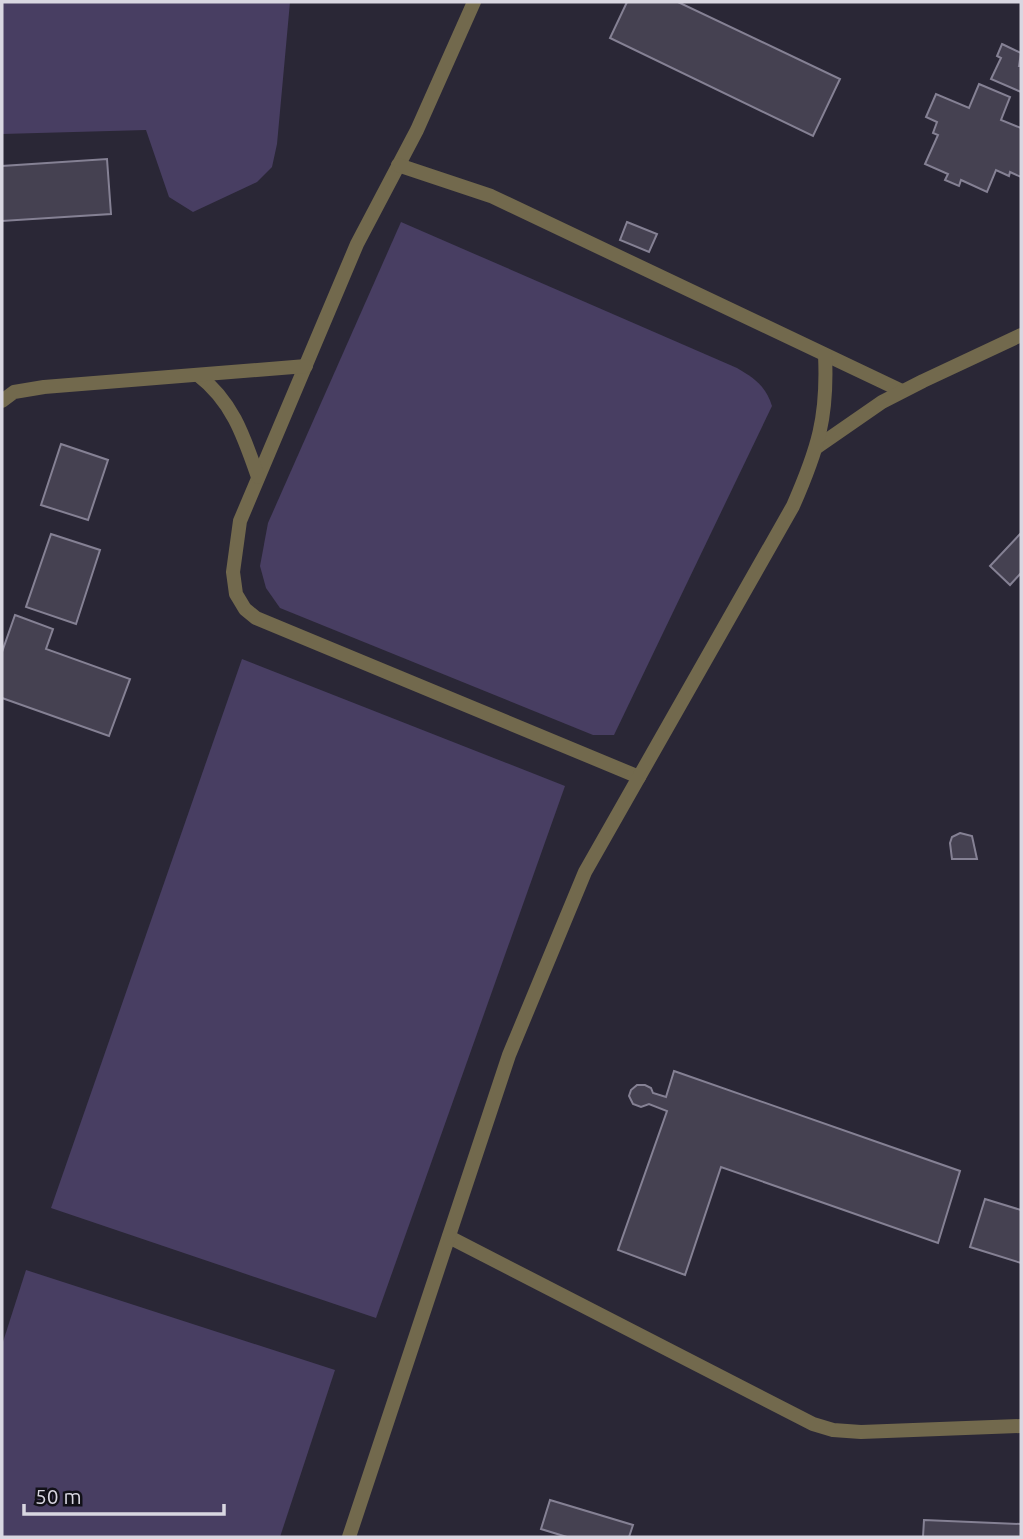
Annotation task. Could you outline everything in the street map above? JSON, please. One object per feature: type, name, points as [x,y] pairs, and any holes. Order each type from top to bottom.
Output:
[{"type":"lane","points":[[474,2],[417,130],[358,244],[240,521],[233,572],[236,594],[245,609],[256,618],[639,777]]},
{"type":"lane","points":[[398,164],[491,196],[902,391]]},
{"type":"lane","points":[[817,447],[902,391],[1021,335]]},
{"type":"lane","points":[[349,1537],[509,1055],[585,872],[793,506],[817,447],[826,399],[825,355]]},
{"type":"lane","points":[[2,401],[14,392],[44,387],[306,366]]},
{"type":"lane","points":[[198,375],[226,402],[238,421],[258,477]]},
{"type":"lane","points":[[449,1237],[813,1424],[833,1430],[861,1432],[1021,1426]]},
{"type":"shaded area","points":[[2,2],[290,2],[277,144],[272,167],[257,182],[193,212],[169,197],[146,130],[2,134]]},
{"type":"shaded area","points":[[401,222],[737,368],[759,383],[772,406],[614,735],[593,735],[280,608],[266,588],[260,566],[268,523]]},
{"type":"shaded area","points":[[242,659],[565,786],[376,1318],[51,1208]]},
{"type":"shaded area","points":[[26,1270],[335,1370],[280,1537],[2,1537],[2,1345]]},
{"type":"building","points":[[627,2],[678,2],[840,79],[813,136],[610,38]]},
{"type":"building","points":[[1002,44],[1021,53],[1021,92],[991,79],[1001,58],[997,56]]},
{"type":"building","points":[[979,84],[1010,97],[1001,120],[1021,128],[1021,177],[1010,172],[1009,176],[996,170],[987,192],[961,180],[959,186],[945,180],[948,174],[925,164],[938,135],[933,133],[937,122],[926,117],[936,94],[969,108]]},
{"type":"building","points":[[107,159],[111,214],[2,221],[2,166]]},
{"type":"building","points":[[627,222],[657,234],[649,252],[620,240]]},
{"type":"building","points":[[61,444],[108,460],[88,520],[41,505]]},
{"type":"building","points":[[1021,533],[1021,576],[1020,574],[1010,585],[990,566]]},
{"type":"building","points":[[51,534],[100,550],[76,624],[26,607]]},
{"type":"building","points":[[15,615],[53,629],[46,649],[130,679],[109,736],[2,698],[2,652]]},
{"type":"building","points":[[960,833],[972,836],[977,859],[952,859],[950,843],[952,837]]},
{"type":"building","points":[[674,1071],[960,1171],[938,1243],[721,1167],[685,1275],[618,1250],[667,1111],[649,1104],[641,1107],[633,1104],[629,1096],[637,1085],[645,1085],[651,1088],[653,1093],[666,1097]]},
{"type":"building","points":[[985,1199],[1021,1210],[1021,1263],[970,1247]]},
{"type":"building","points":[[550,1500],[633,1525],[629,1537],[567,1537],[541,1529]]},
{"type":"building","points":[[924,1520],[1021,1524],[1021,1537],[923,1537]]}]
